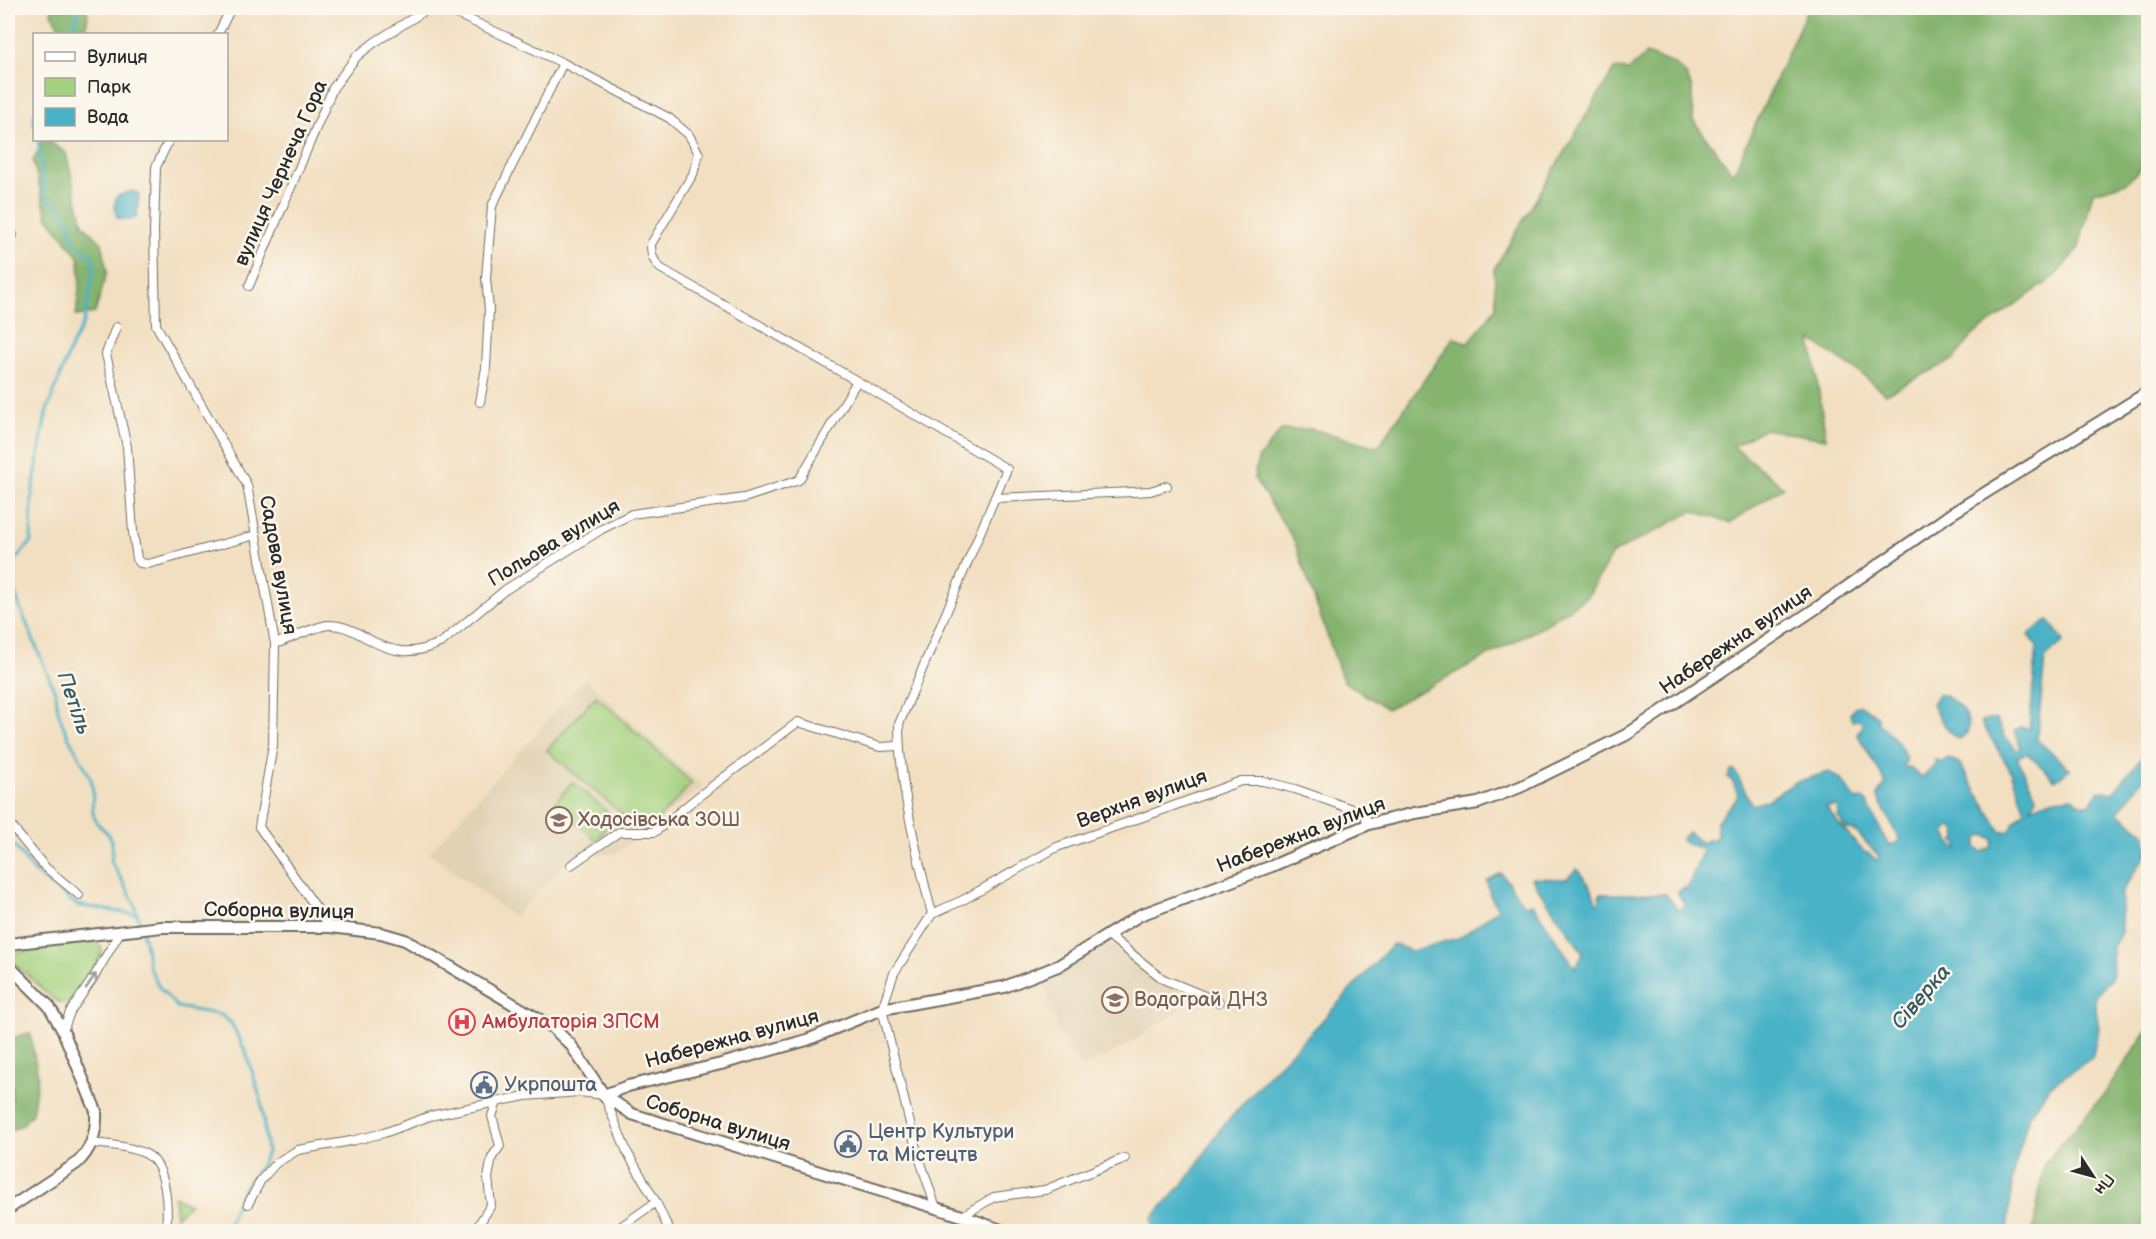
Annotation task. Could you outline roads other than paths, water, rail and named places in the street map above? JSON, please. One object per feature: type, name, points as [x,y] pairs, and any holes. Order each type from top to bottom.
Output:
[{"type":"street","points":[[218,33],[231,8]]},
{"type":"street","name":"вулиця Чернеча Гора","points":[[249,286],[333,88],[357,56],[429,8]]},
{"type":"street","points":[[444,8],[563,63],[669,118],[689,135],[699,154],[693,174],[651,244],[651,254],[660,268],[1007,470],[899,724],[899,746],[915,850],[932,914],[894,973],[882,1009],[916,1148],[936,1208]]},
{"type":"street","points":[[480,402],[486,368],[489,310],[486,279],[492,206],[563,63]]},
{"type":"street","name":"Садова вулиця","points":[[169,141],[156,167],[154,231],[156,325],[247,485],[275,644],[273,745],[259,827],[330,927]]},
{"type":"street","points":[[8,243],[13,235]]},
{"type":"street","points":[[116,327],[106,354],[127,447],[137,559],[140,563],[148,564],[256,535]]},
{"type":"street","name":"Польова вулиця","points":[[275,644],[328,625],[350,628],[376,644],[396,651],[418,651],[442,642],[506,590],[602,529],[632,514],[744,498],[799,480],[857,381]]},
{"type":"street","name":"Набережна вулиця","points":[[604,1095],[628,1086],[721,1064],[807,1040],[882,1009],[1004,987],[1058,966],[1140,915],[1272,866],[1369,824],[1405,815],[1478,803],[1500,796],[1626,735],[1808,614],[1959,508],[2148,392]]},
{"type":"street","points":[[995,498],[1150,491],[1167,486]]},
{"type":"street","points":[[571,866],[619,832],[655,832],[798,722],[880,747],[899,746]]},
{"type":"street","name":"Верхня вулиця","points":[[932,914],[963,900],[1057,847],[1241,781],[1263,781],[1295,789],[1363,813],[1369,824]]},
{"type":"street","points":[[8,822],[45,867],[79,895]]},
{"type":"street","name":"Соборна вулиця","points":[[8,944],[162,927],[330,927],[381,933],[405,940],[541,1019],[571,1045],[604,1095],[622,1109],[645,1119],[962,1216],[1003,1231]]},
{"type":"street","points":[[63,1031],[70,1012],[123,932]]},
{"type":"street","points":[[1108,935],[1163,979],[1218,1002]]},
{"type":"street","points":[[8,965],[49,1006],[63,1031],[96,1111],[97,1124],[86,1154],[77,1163],[8,1209]]},
{"type":"street","points":[[248,1204],[261,1180],[276,1163],[298,1150],[384,1133],[430,1116],[525,1096],[554,1093],[604,1095],[627,1152],[656,1202],[670,1232]]},
{"type":"street","points":[[474,1232],[491,1205],[488,1178],[492,1157],[501,1146],[492,1116],[497,1102]]},
{"type":"street","points":[[91,1143],[132,1149],[148,1155],[156,1163],[164,1186],[168,1212],[166,1232]]},
{"type":"street","points":[[962,1216],[994,1197],[1045,1190],[1125,1158]]},
{"type":"street","points":[[613,1232],[656,1202]]},
{"type":"water","points":[[132,191],[139,194],[137,217],[130,220],[117,218],[114,206],[117,196]]},
{"type":"water","name":"Сіверка","points":[[2048,620],[2064,641],[2045,658],[2037,740],[2070,769],[2055,780],[2027,753],[2017,757],[2037,799],[2031,808],[2054,799],[2073,797],[2080,804],[2090,804],[2099,790],[2113,793],[2148,749],[2148,772],[2118,812],[2146,834],[2148,852],[2122,891],[2121,933],[2112,948],[2113,976],[2094,998],[2099,1029],[2092,1058],[2050,1086],[2028,1119],[2013,1173],[2007,1231],[1153,1231],[1152,1218],[1189,1177],[1218,1132],[1262,1082],[1393,944],[1411,951],[1461,937],[1498,909],[1490,895],[1487,881],[1501,873],[1524,905],[1532,903],[1575,968],[1583,953],[1531,878],[1566,879],[1577,869],[1591,887],[1597,904],[1600,901],[1599,894],[1666,894],[1678,910],[1685,905],[1677,892],[1684,888],[1687,889],[1703,850],[1681,840],[1688,832],[1702,843],[1717,837],[1719,818],[1734,803],[1738,795],[1733,782],[1728,777],[1731,771],[1735,771],[1752,805],[1766,801],[1796,782],[1829,772],[1841,779],[1856,800],[1863,799],[1867,803],[1889,846],[1900,841],[1877,795],[1886,783],[1858,735],[1863,723],[1858,720],[1852,721],[1850,714],[1855,707],[1861,705],[1878,717],[1878,723],[1903,751],[1906,762],[1903,765],[1922,778],[1935,765],[1935,760],[1942,762],[1948,758],[1959,763],[2001,832],[2010,831],[2014,822],[2025,811],[2011,771],[1981,722],[1996,719],[2006,738],[2017,750],[2021,749],[2014,731],[2020,727],[2029,729],[2037,647],[2028,635]],"holes":[[[1837,806],[1838,816],[1845,828],[1855,831],[1879,856],[1877,861],[1869,853],[1864,852],[1826,807]],[[1950,826],[1956,831],[1957,839],[1954,841],[1958,844],[1958,849],[1950,843],[1945,832]],[[1985,835],[1993,839],[1992,847],[1982,852],[1976,847],[1978,838]]]},
{"type":"water","points":[[1938,694],[1945,696],[1959,707],[1968,721],[1965,735],[1958,739],[1947,728],[1933,707],[1932,704]]},
{"type":"waterway","name":"Петіль","points":[[71,33],[78,14],[77,8]]},
{"type":"waterway","name":"Петіль","points":[[38,141],[45,196],[65,215],[71,226],[73,241],[92,257],[94,268],[84,322],[71,347],[46,413],[32,495],[31,542],[12,564],[15,593],[56,694],[64,728],[91,780],[95,819],[112,841],[111,861],[134,902],[149,967],[159,987],[177,1007],[221,1015],[231,1023],[246,1052],[261,1100],[267,1152],[261,1166],[242,1190],[225,1232]]},
{"type":"waterway","points":[[8,837],[35,873],[77,905],[138,915]]},
{"type":"place","name":"Ходосівська ЗОШ","points":[[559,820]]},
{"type":"place","name":"Водограй ДНЗ","points":[[1115,1000]]},
{"type":"place","name":"Амбулаторія ЗПСМ","points":[[462,1022]]},
{"type":"place","name":"Укрпошта","points":[[484,1085]]},
{"type":"place","name":"Центр Культури та Містецтв","points":[[848,1144]]}]
